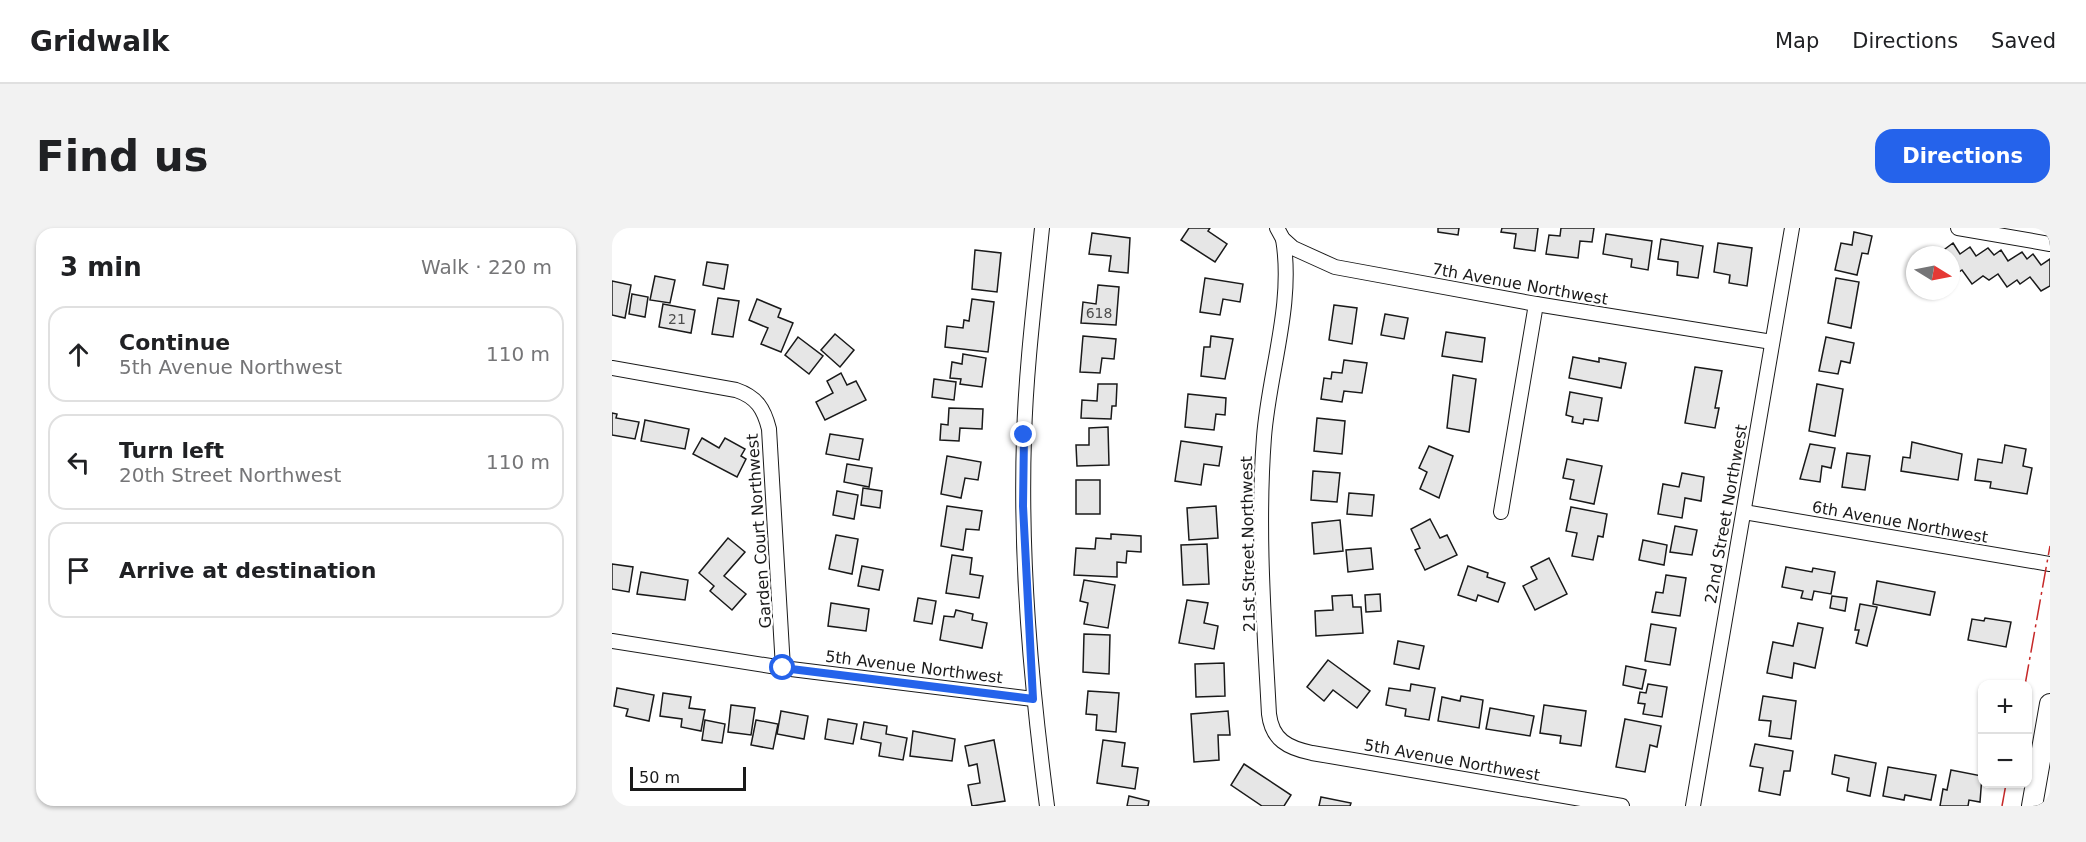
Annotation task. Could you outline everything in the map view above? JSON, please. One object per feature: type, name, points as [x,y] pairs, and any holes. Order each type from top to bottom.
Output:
[{"type":"street","points":[[1042,228],[1024,435],[1023,506],[1033,699],[1047,806]]},
{"type":"street","name":"22nd Street Northwest","points":[[1693,806],[1792,228]]},
{"type":"street","points":[[1958,228],[2050,244]]},
{"type":"street","name":"7th Avenue Northwest","points":[[1280,233],[1304,255],[1335,267],[1536,304],[1772,342]]},
{"type":"street","name":"21st Street Northwest","points":[[1279,740],[1270,725],[1269,714],[1261,496],[1264,435],[1287,281],[1280,233]]},
{"type":"street","points":[[1501,512],[1536,304]]},
{"type":"street","name":"Garden Court Northwest","points":[[612,368],[736,390],[749,394],[765,413],[771,453],[783,668]]},
{"type":"street","name":"6th Avenue Northwest","points":[[1744,512],[2050,564]]},
{"type":"street","name":"5th Avenue Northwest","points":[[612,641],[783,668],[1033,699]]},
{"type":"street","points":[[2032,806],[2050,704]]},
{"type":"street","name":"5th Avenue Northwest","points":[[1279,740],[1288,746],[1312,753],[1622,806]]},
{"type":"building","points":[[1189,228],[1210,228],[1208,231],[1227,244],[1215,262],[1181,240]]},
{"type":"building","points":[[1438,228],[1459,228],[1458,235],[1438,232]]},
{"type":"building","points":[[1502,228],[1538,228],[1535,251],[1514,248],[1516,234],[1501,232]]},
{"type":"building","points":[[1561,228],[1594,228],[1592,242],[1580,241],[1578,258],[1546,254],[1549,235],[1560,236]]},
{"type":"building","points":[[1854,232],[1872,236],[1868,254],[1862,253],[1857,275],[1835,270],[1841,243],[1852,245]]},
{"type":"building","points":[[1092,233],[1130,238],[1128,273],[1109,271],[1111,256],[1089,254]]},
{"type":"building","points":[[1606,234],[1652,241],[1648,270],[1631,267],[1632,259],[1603,254]]},
{"type":"building","points":[[1661,239],[1703,246],[1698,278],[1677,275],[1678,262],[1658,259]]},
{"type":"building","points":[[1718,243],[1752,248],[1747,286],[1729,283],[1730,275],[1714,272]]},
{"type":"building","points":[[1970,247],[1976,256],[1988,248],[1994,255],[2001,250],[2008,261],[2022,252],[2027,259],[2033,254],[2041,265],[2050,259],[2050,286],[2041,291],[2030,277],[2020,284],[2017,280],[2007,287],[1998,274],[1989,280],[1983,276],[1972,284],[1962,270],[1960,271],[1960,254]]},
{"type":"building","points":[[975,250],[1001,253],[997,292],[972,289]]},
{"type":"building","points":[[707,262],[728,265],[724,289],[703,285]]},
{"type":"building","points":[[655,276],[675,280],[670,303],[650,300]]},
{"type":"building","points":[[1205,278],[1243,284],[1240,302],[1223,299],[1220,315],[1200,312]]},
{"type":"building","points":[[1836,278],[1859,282],[1851,328],[1828,323]]},
{"type":"building","points":[[612,281],[631,285],[625,318],[612,315]]},
{"type":"building","points":[[1098,285],[1119,287],[1116,325],[1081,323],[1083,302],[1096,304]]},
{"type":"building","points":[[632,294],[648,297],[645,317],[629,314]]},
{"type":"building","points":[[718,298],[739,301],[733,337],[712,334]]},
{"type":"building","points":[[757,299],[781,309],[778,317],[793,323],[781,352],[761,344],[768,328],[749,320]]},
{"type":"building","points":[[972,299],[994,302],[988,352],[945,347],[947,326],[963,328],[964,320],[969,321]]},
{"type":"building","points":[[663,304],[695,310],[691,333],[659,327]]},
{"type":"building","points":[[1334,305],[1357,308],[1352,344],[1329,340]]},
{"type":"building","points":[[1385,314],[1408,318],[1404,339],[1381,335]]},
{"type":"building","points":[[1446,332],[1485,338],[1482,362],[1442,356]]},
{"type":"building","points":[[835,334],[854,350],[840,367],[821,350]]},
{"type":"building","points":[[1083,336],[1116,339],[1114,359],[1102,358],[1100,373],[1080,372]]},
{"type":"building","points":[[1211,336],[1233,339],[1225,379],[1201,376],[1204,347],[1210,347]]},
{"type":"building","points":[[798,337],[823,356],[809,374],[785,355]]},
{"type":"building","points":[[1826,337],[1854,343],[1850,363],[1841,361],[1838,374],[1819,371]]},
{"type":"building","points":[[963,354],[986,358],[982,387],[960,384],[961,379],[950,378],[952,362],[962,364]]},
{"type":"building","points":[[1573,357],[1599,362],[1599,358],[1626,363],[1621,388],[1569,378]]},
{"type":"building","points":[[1344,360],[1367,363],[1362,393],[1344,391],[1342,402],[1321,399],[1324,378],[1331,379],[1332,372],[1342,373]]},
{"type":"building","points":[[1695,367],[1722,371],[1715,408],[1719,408],[1715,428],[1685,423]]},
{"type":"building","points":[[841,373],[847,385],[856,381],[866,400],[825,420],[816,402],[833,393],[827,381]]},
{"type":"building","points":[[1453,375],[1476,379],[1469,432],[1447,428]]},
{"type":"building","points":[[934,379],[956,382],[954,400],[932,397]]},
{"type":"building","points":[[1098,384],[1117,384],[1116,406],[1112,406],[1111,419],[1081,418],[1082,400],[1097,401]]},
{"type":"building","points":[[1817,384],[1843,389],[1835,436],[1809,431]]},
{"type":"building","points":[[1570,392],[1602,398],[1598,421],[1584,419],[1583,424],[1572,422],[1573,417],[1566,415]]},
{"type":"building","points":[[1188,394],[1226,398],[1225,415],[1216,414],[1214,430],[1185,427]]},
{"type":"building","points":[[949,408],[983,409],[982,429],[960,428],[959,441],[940,440],[941,424],[948,425]]},
{"type":"building","points":[[612,413],[617,414],[616,418],[639,422],[635,439],[612,435]]},
{"type":"building","points":[[1317,418],[1345,421],[1342,454],[1314,451]]},
{"type":"building","points":[[645,420],[689,429],[685,449],[641,441]]},
{"type":"building","points":[[1108,427],[1109,465],[1077,466],[1076,445],[1089,445],[1089,428]]},
{"type":"building","points":[[830,434],[863,439],[859,460],[826,454]]},
{"type":"building","points":[[702,438],[719,448],[725,438],[745,449],[741,456],[746,459],[737,477],[693,454]]},
{"type":"building","points":[[1181,441],[1222,447],[1219,466],[1204,464],[1201,485],[1175,481]]},
{"type":"building","points":[[1912,442],[1962,454],[1958,480],[1901,471],[1903,457],[1910,458]]},
{"type":"building","points":[[1810,444],[1835,448],[1831,468],[1822,466],[1820,482],[1800,479]]},
{"type":"building","points":[[2005,445],[2026,449],[2023,466],[2032,468],[2027,494],[1990,488],[1991,482],[1975,480],[1978,459],[2002,463]]},
{"type":"building","points":[[1429,446],[1453,456],[1439,498],[1420,489],[1427,472],[1419,468]]},
{"type":"building","points":[[1847,453],[1870,456],[1865,490],[1842,487]]},
{"type":"building","points":[[947,456],[981,462],[978,480],[965,478],[961,498],[941,494]]},
{"type":"building","points":[[1567,459],[1602,466],[1594,504],[1570,499],[1574,480],[1563,478]]},
{"type":"building","points":[[847,464],[872,468],[869,487],[844,482]]},
{"type":"building","points":[[1313,471],[1340,473],[1337,502],[1311,500]]},
{"type":"building","points":[[1682,473],[1704,477],[1701,501],[1685,498],[1682,518],[1658,514],[1663,484],[1679,487]]},
{"type":"building","points":[[1076,480],[1100,480],[1100,514],[1076,514]]},
{"type":"building","points":[[863,488],[882,491],[880,508],[861,505]]},
{"type":"building","points":[[837,491],[858,495],[854,519],[833,515]]},
{"type":"building","points":[[1349,493],[1374,495],[1372,516],[1347,514]]},
{"type":"building","points":[[947,506],[982,511],[979,530],[966,529],[963,550],[941,546]]},
{"type":"building","points":[[1216,506],[1218,538],[1189,540],[1187,508]]},
{"type":"building","points":[[1571,507],[1607,514],[1603,537],[1598,536],[1593,560],[1572,556],[1577,533],[1566,531]]},
{"type":"building","points":[[1430,519],[1440,538],[1447,535],[1457,555],[1425,570],[1415,550],[1420,548],[1411,529]]},
{"type":"building","points":[[1340,520],[1343,551],[1314,554],[1312,523]]},
{"type":"building","points":[[1675,526],[1697,530],[1692,555],[1670,552]]},
{"type":"building","points":[[1111,534],[1141,536],[1141,552],[1127,551],[1126,563],[1117,562],[1117,577],[1074,575],[1076,548],[1095,549],[1096,538],[1111,539]]},
{"type":"building","points":[[836,535],[858,539],[852,574],[829,569]]},
{"type":"building","points":[[728,538],[745,552],[724,576],[746,594],[732,610],[710,591],[714,586],[699,573]]},
{"type":"building","points":[[1643,540],[1667,545],[1664,565],[1639,560]]},
{"type":"building","points":[[1207,544],[1209,584],[1183,585],[1181,545]]},
{"type":"building","points":[[1371,548],[1373,569],[1348,572],[1346,550]]},
{"type":"building","points":[[952,555],[972,558],[970,574],[983,576],[979,598],[946,593]]},
{"type":"building","points":[[1549,558],[1567,594],[1535,610],[1523,586],[1537,579],[1531,567]]},
{"type":"building","points":[[612,564],[633,567],[629,592],[612,589]]},
{"type":"building","points":[[862,566],[883,570],[879,590],[858,586]]},
{"type":"building","points":[[1468,566],[1488,573],[1487,577],[1505,583],[1498,602],[1478,595],[1476,601],[1458,595]]},
{"type":"building","points":[[1786,567],[1812,572],[1813,568],[1835,572],[1831,594],[1814,591],[1812,600],[1801,598],[1803,591],[1782,587]]},
{"type":"building","points":[[641,572],[688,580],[685,600],[637,594]]},
{"type":"building","points":[[1666,575],[1686,578],[1680,616],[1652,612],[1656,592],[1663,593]]},
{"type":"building","points":[[1084,580],[1115,585],[1108,628],[1084,624],[1088,603],[1080,601]]},
{"type":"building","points":[[1877,581],[1935,592],[1930,615],[1873,604]]},
{"type":"building","points":[[1380,594],[1381,611],[1366,612],[1365,595]]},
{"type":"building","points":[[1352,595],[1353,607],[1361,607],[1363,633],[1316,636],[1315,611],[1333,610],[1332,596]]},
{"type":"building","points":[[1832,596],[1847,598],[1845,611],[1830,608]]},
{"type":"building","points":[[918,598],[936,601],[932,624],[914,621]]},
{"type":"building","points":[[1187,600],[1208,603],[1204,623],[1218,626],[1214,649],[1179,643]]},
{"type":"building","points":[[831,603],[869,609],[866,631],[828,626]]},
{"type":"building","points":[[1860,604],[1877,607],[1867,646],[1856,643],[1859,630],[1855,630]]},
{"type":"building","points":[[956,610],[973,614],[972,620],[987,623],[982,648],[940,640],[944,616],[954,617]]},
{"type":"building","points":[[1985,618],[2011,622],[2006,647],[1968,640],[1972,619],[1984,621]]},
{"type":"building","points":[[1798,623],[1823,628],[1815,668],[1794,663],[1792,678],[1767,673],[1773,642],[1793,646]]},
{"type":"building","points":[[1651,624],[1676,628],[1670,665],[1645,661]]},
{"type":"building","points":[[1084,634],[1110,635],[1109,674],[1083,672]]},
{"type":"building","points":[[1398,641],[1424,646],[1419,669],[1394,664]]},
{"type":"building","points":[[1328,660],[1370,691],[1357,708],[1333,690],[1324,701],[1307,687]]},
{"type":"building","points":[[1224,663],[1225,696],[1196,697],[1195,664]]},
{"type":"building","points":[[1626,666],[1646,670],[1642,689],[1623,685]]},
{"type":"building","points":[[1411,684],[1435,688],[1429,720],[1405,716],[1406,709],[1386,705],[1389,688],[1410,691]]},
{"type":"building","points":[[1648,684],[1667,687],[1662,717],[1643,714],[1645,704],[1638,703],[1640,692],[1646,693]]},
{"type":"building","points":[[617,688],[654,695],[649,721],[626,716],[628,709],[614,706]]},
{"type":"building","points":[[1088,691],[1119,693],[1116,732],[1096,730],[1097,715],[1086,714]]},
{"type":"building","points":[[663,693],[691,697],[689,708],[705,710],[701,731],[681,727],[682,719],[660,716]]},
{"type":"building","points":[[1461,696],[1483,700],[1479,728],[1438,721],[1442,697],[1460,701]]},
{"type":"building","points":[[1763,696],[1796,701],[1791,739],[1769,736],[1771,721],[1759,720]]},
{"type":"building","points":[[731,705],[755,708],[751,735],[728,732]]},
{"type":"building","points":[[1544,705],[1586,711],[1581,746],[1560,743],[1561,736],[1540,733]]},
{"type":"building","points":[[1490,708],[1534,716],[1530,736],[1486,729]]},
{"type":"building","points":[[781,711],[808,716],[804,739],[777,734]]},
{"type":"building","points":[[1228,711],[1230,735],[1218,735],[1219,760],[1194,762],[1191,714]]},
{"type":"building","points":[[828,719],[857,724],[853,744],[825,739]]},
{"type":"building","points":[[1625,719],[1661,726],[1657,747],[1650,745],[1645,772],[1616,767]]},
{"type":"building","points":[[705,720],[725,724],[722,743],[702,740]]},
{"type":"building","points":[[756,720],[778,724],[773,749],[751,745]]},
{"type":"building","points":[[864,722],[887,726],[886,734],[907,738],[903,760],[879,756],[881,743],[861,739]]},
{"type":"building","points":[[913,731],[955,739],[952,761],[910,756]]},
{"type":"building","points":[[994,740],[1005,801],[972,806],[968,785],[980,783],[977,764],[969,766],[965,746]]},
{"type":"building","points":[[1103,740],[1125,743],[1122,766],[1138,768],[1135,789],[1097,783]]},
{"type":"building","points":[[1755,744],[1793,751],[1790,771],[1784,771],[1780,795],[1759,791],[1763,768],[1750,766]]},
{"type":"building","points":[[1835,755],[1876,763],[1870,796],[1847,791],[1849,778],[1832,774]]},
{"type":"building","points":[[1244,764],[1291,795],[1284,806],[1262,806],[1231,785]]},
{"type":"building","points":[[1888,767],[1936,775],[1931,800],[1905,795],[1904,800],[1883,796]]},
{"type":"building","points":[[1951,770],[1978,775],[1978,788],[1981,788],[1980,802],[1969,800],[1968,806],[1940,806],[1943,789],[1947,790]]},
{"type":"building","points":[[1129,796],[1149,801],[1148,806],[1127,806]]},
{"type":"building","points":[[1321,797],[1351,803],[1350,806],[1319,806]]},
{"type":"power","points":[[2026,680],[2050,546]]},
{"type":"power","points":[[2002,806],[2005,788]]},
{"type":"route","points":[[783,668],[1033,699],[1023,506],[1024,435]]}]
